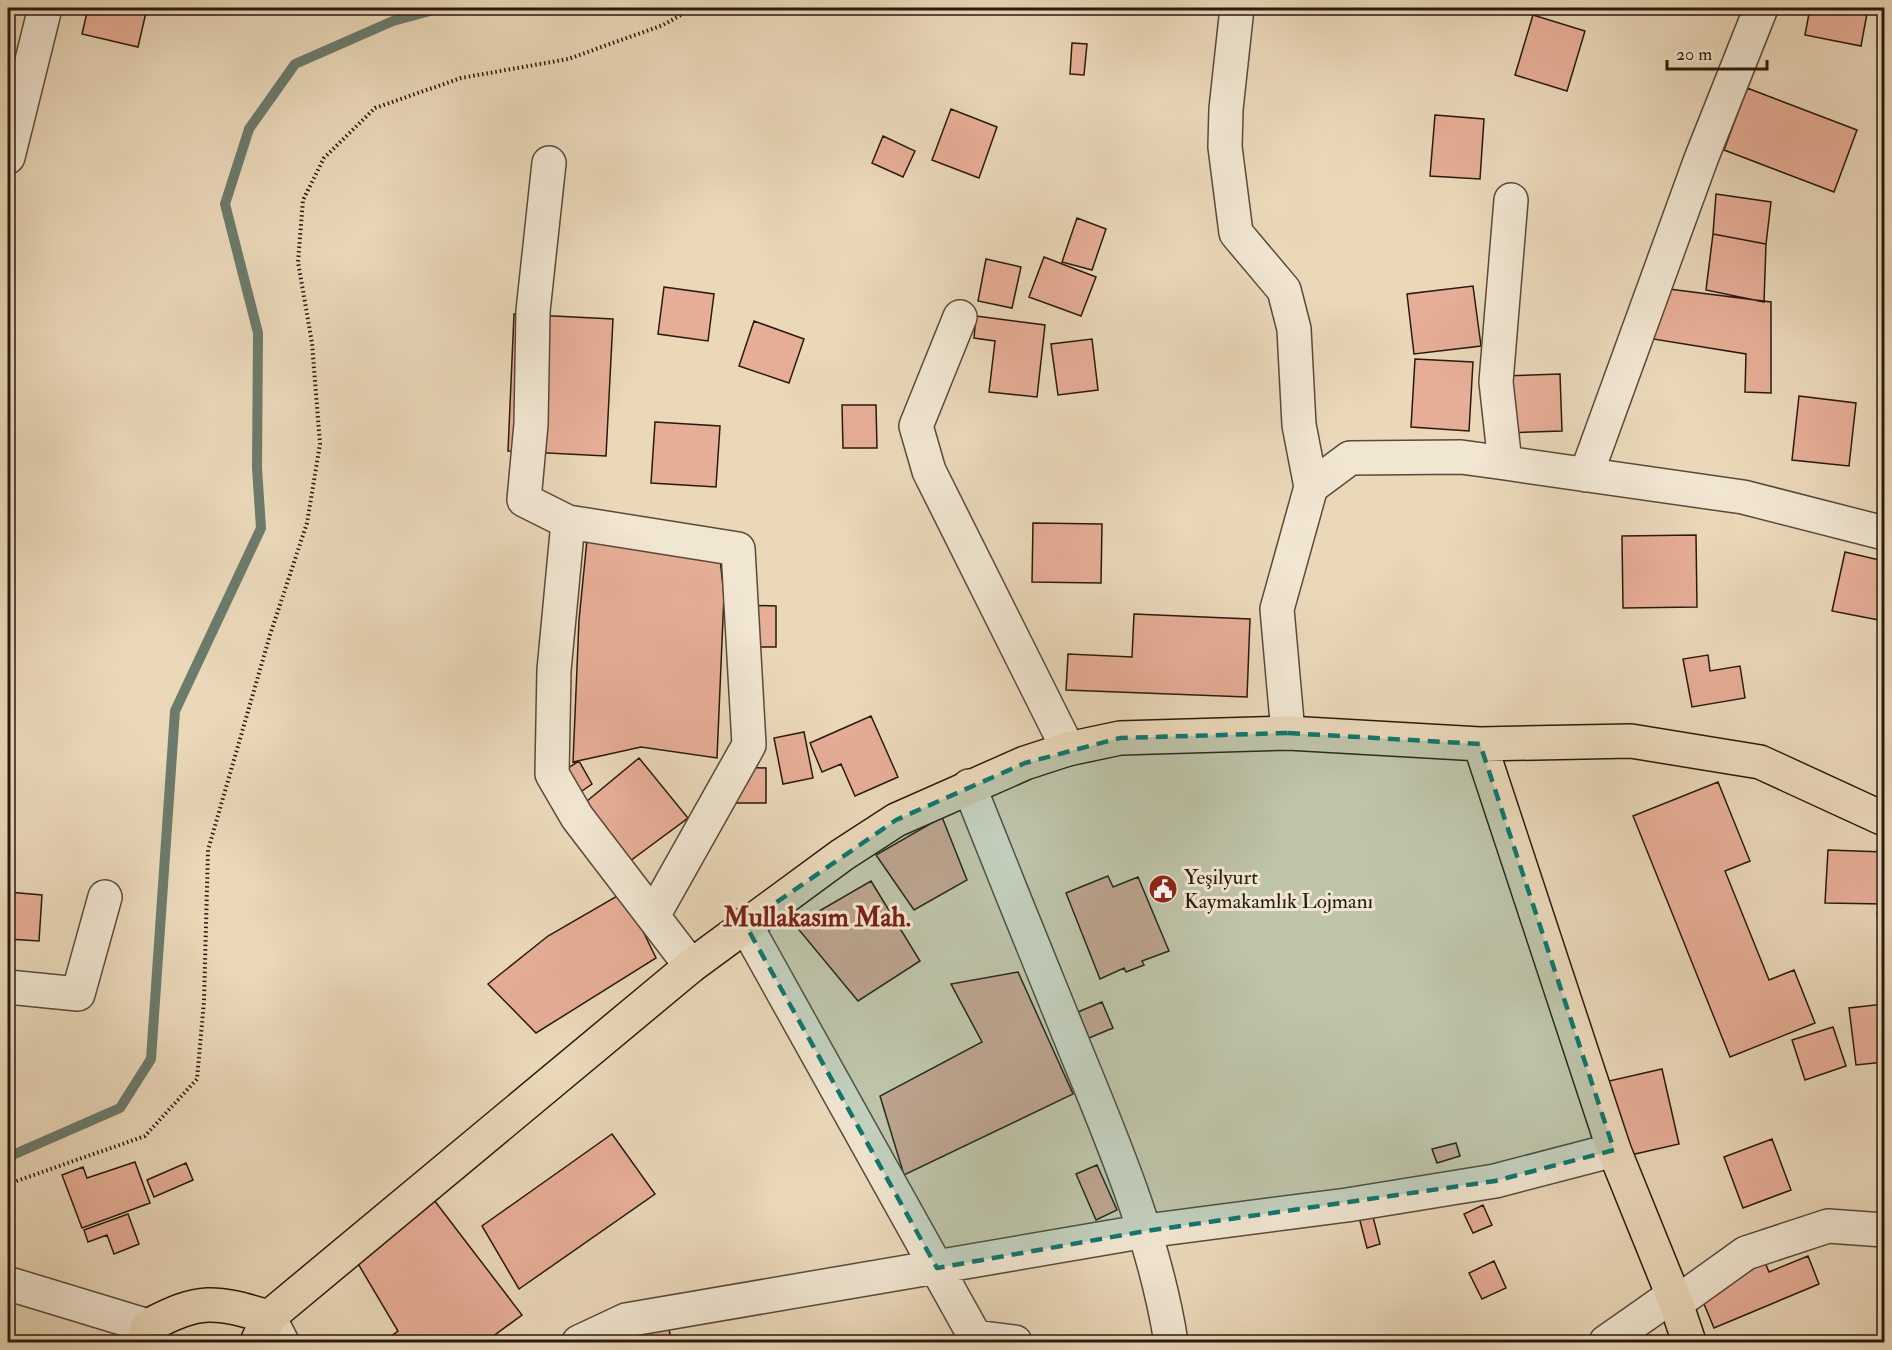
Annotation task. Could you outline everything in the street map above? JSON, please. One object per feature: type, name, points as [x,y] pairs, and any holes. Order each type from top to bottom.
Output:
[{"type":"main road","points":[[145,1334],[183,1307],[223,1304],[269,1334],[691,966],[745,924],[896,820],[969,786],[1025,763],[1068,749],[1120,738],[1288,733],[1480,744],[1631,741],[1760,762],[1884,819]]},
{"type":"main road","points":[[1480,744],[1614,1150],[1675,1299],[1689,1342]]},
{"type":"street","points":[[8,157],[45,8]]},
{"type":"street","points":[[1238,8],[1226,109],[1225,147],[1236,233],[1284,290],[1294,329],[1299,424],[1311,486],[1277,609],[1288,733]]},
{"type":"street","points":[[1586,475],[1701,159],[1761,8]]},
{"type":"street","points":[[549,163],[533,311],[531,424],[524,500],[568,522],[738,549],[749,744],[653,916]]},
{"type":"street","points":[[1505,463],[1496,382],[1511,200]]},
{"type":"street","points":[[960,317],[916,426],[929,471],[1068,749]]},
{"type":"street","points":[[1311,486],[1350,458],[1461,457],[1743,497],[1884,533]]},
{"type":"street","points":[[568,522],[554,670],[552,774],[577,817],[691,966]]},
{"type":"street","points":[[969,786],[1101,1112],[1146,1231],[1165,1302],[1171,1342]]},
{"type":"street","points":[[8,987],[78,994],[105,897]]},
{"type":"street","points":[[745,924],[976,1340],[1015,1342]]},
{"type":"street","points":[[579,1342],[626,1320],[1146,1231],[1347,1205],[1495,1181],[1614,1150]]},
{"type":"street","points":[[1606,1342],[1746,1253],[1828,1226],[1884,1230]]},
{"type":"street","points":[[8,1286],[13,1284],[145,1334]]},
{"type":"path","points":[[8,1184],[145,1136],[197,1079],[204,1001],[208,850],[270,635],[307,522],[320,444],[312,343],[298,262],[303,200],[324,158],[375,108],[461,78],[568,59],[663,25],[693,8]]},
{"type":"highlighted area","points":[[1288,733],[1480,744],[1614,1150],[1495,1181],[1146,1231],[937,1268],[745,924],[896,820],[1025,763],[1120,738]]},
{"type":"building","points":[[88,8],[147,8],[138,47],[82,34]]},
{"type":"building","points":[[1810,8],[1868,8],[1861,46],[1805,35]]},
{"type":"building","points":[[1533,15],[1585,31],[1567,91],[1515,75]]},
{"type":"building","points":[[1072,43],[1087,44],[1084,75],[1070,74]]},
{"type":"building","points":[[1747,88],[1857,130],[1834,192],[1724,150]]},
{"type":"building","points":[[951,109],[997,127],[979,178],[932,160]]},
{"type":"building","points":[[1435,115],[1484,119],[1480,179],[1430,176]]},
{"type":"building","points":[[883,136],[915,151],[903,177],[872,163]]},
{"type":"building","points":[[1716,194],[1771,202],[1766,244],[1713,234]]},
{"type":"building","points":[[1077,218],[1106,229],[1092,270],[1062,262]]},
{"type":"building","points":[[1713,234],[1766,244],[1764,302],[1706,290]]},
{"type":"building","points":[[1044,257],[1096,277],[1081,316],[1029,297]]},
{"type":"building","points":[[986,259],[1021,267],[1012,308],[978,301]]},
{"type":"building","points":[[1473,286],[1481,346],[1414,354],[1407,294]]},
{"type":"building","points":[[664,287],[714,294],[708,341],[658,334]]},
{"type":"building","points":[[1661,288],[1771,302],[1771,393],[1745,392],[1746,354],[1653,339]]},
{"type":"building","points":[[514,314],[613,319],[606,456],[508,451]]},
{"type":"building","points":[[976,316],[1045,325],[1037,397],[989,392],[995,341],[974,338]]},
{"type":"building","points":[[754,321],[804,339],[789,383],[739,366]]},
{"type":"building","points":[[1092,339],[1098,390],[1058,395],[1051,344]]},
{"type":"building","points":[[1415,359],[1473,362],[1469,431],[1411,427]]},
{"type":"building","points":[[1560,374],[1562,431],[1504,433],[1502,376]]},
{"type":"building","points":[[1799,396],[1856,403],[1849,466],[1792,460]]},
{"type":"building","points":[[842,405],[876,405],[877,448],[843,448]]},
{"type":"building","points":[[655,422],[720,426],[716,487],[651,483]]},
{"type":"building","points":[[1033,523],[1102,524],[1101,583],[1032,582]]},
{"type":"building","points":[[588,530],[717,532],[724,595],[717,758],[641,747],[573,762],[579,620]]},
{"type":"building","points":[[1696,535],[1697,607],[1623,608],[1622,536]]},
{"type":"building","points":[[1845,552],[1884,561],[1884,621],[1832,611]]},
{"type":"building","points":[[739,605],[776,606],[776,647],[739,647]]},
{"type":"building","points":[[1134,614],[1250,619],[1247,697],[1066,690],[1068,654],[1132,657]]},
{"type":"building","points":[[1708,655],[1710,671],[1740,666],[1745,698],[1692,707],[1683,659]]},
{"type":"building","points":[[871,716],[898,777],[855,796],[841,764],[822,772],[810,743]]},
{"type":"building","points":[[804,732],[813,778],[783,784],[774,738]]},
{"type":"building","points":[[639,758],[688,818],[630,861],[581,806]]},
{"type":"building","points":[[579,761],[592,784],[579,793],[565,770]]},
{"type":"building","points":[[736,767],[766,768],[766,803],[736,803]]},
{"type":"building","points":[[1718,782],[1750,861],[1725,871],[1769,980],[1794,970],[1815,1023],[1730,1057],[1633,816]]},
{"type":"building","points":[[942,817],[967,880],[914,910],[876,855]]},
{"type":"building","points":[[1828,850],[1884,852],[1884,904],[1825,903]]},
{"type":"building","name":"Yeşilyurt Kaymakamlık Lojmanı","points":[[1108,876],[1113,887],[1138,877],[1169,951],[1142,961],[1144,965],[1126,972],[1124,968],[1100,979],[1066,893]]},
{"type":"building","points":[[871,881],[920,961],[858,1001],[795,925]]},
{"type":"building","points":[[8,892],[42,895],[39,941],[8,939]]},
{"type":"building","points":[[624,892],[656,958],[536,1033],[488,984],[548,936]]},
{"type":"building","points":[[1884,913],[1884,948],[1877,914]]},
{"type":"building","points":[[1018,972],[1073,1094],[904,1175],[880,1096],[982,1042],[951,984]]},
{"type":"building","points":[[1102,1002],[1113,1028],[1089,1038],[1078,1012]]},
{"type":"building","points":[[1884,1004],[1884,1062],[1856,1065],[1849,1008]]},
{"type":"building","points":[[1833,1027],[1846,1066],[1805,1080],[1792,1040]]},
{"type":"building","points":[[1662,1069],[1679,1144],[1626,1156],[1609,1081]]},
{"type":"building","points":[[612,1134],[655,1194],[519,1289],[482,1226]]},
{"type":"building","points":[[1772,1139],[1791,1190],[1743,1208],[1724,1157]]},
{"type":"building","points":[[1456,1143],[1460,1156],[1437,1163],[1432,1149]]},
{"type":"building","points":[[135,1162],[150,1203],[82,1228],[62,1175],[83,1167],[87,1178]]},
{"type":"building","points":[[186,1163],[193,1180],[154,1197],[147,1180]]},
{"type":"building","points":[[1097,1165],[1117,1210],[1096,1220],[1076,1174]]},
{"type":"building","points":[[434,1200],[522,1315],[485,1342],[383,1342],[398,1331],[357,1262]]},
{"type":"building","points":[[1483,1205],[1492,1225],[1473,1233],[1464,1214]]},
{"type":"building","points":[[1372,1213],[1380,1244],[1367,1248],[1359,1217]]},
{"type":"building","points":[[128,1214],[139,1244],[114,1254],[107,1235],[88,1242],[84,1230]]},
{"type":"building","points":[[1759,1248],[1769,1272],[1808,1256],[1819,1284],[1714,1328],[1692,1275]]},
{"type":"building","points":[[1494,1261],[1506,1288],[1482,1299],[1469,1273]]},
{"type":"building","points":[[1879,1299],[1884,1300],[1884,1342],[1878,1342]]},
{"type":"building","points":[[666,1317],[672,1342],[600,1342]]},
{"type":"waterway","points":[[8,1157],[120,1108],[151,1059],[175,711],[261,528],[257,468],[258,333],[225,204],[249,129],[295,64],[393,21],[441,8]]},
{"type":"place","name":"Yeşilyurt Kaymakamlık Lojmanı","points":[[1163,889]]},
{"type":"district","name":"Mullakasım Mah.","points":[[817,917]]}]
